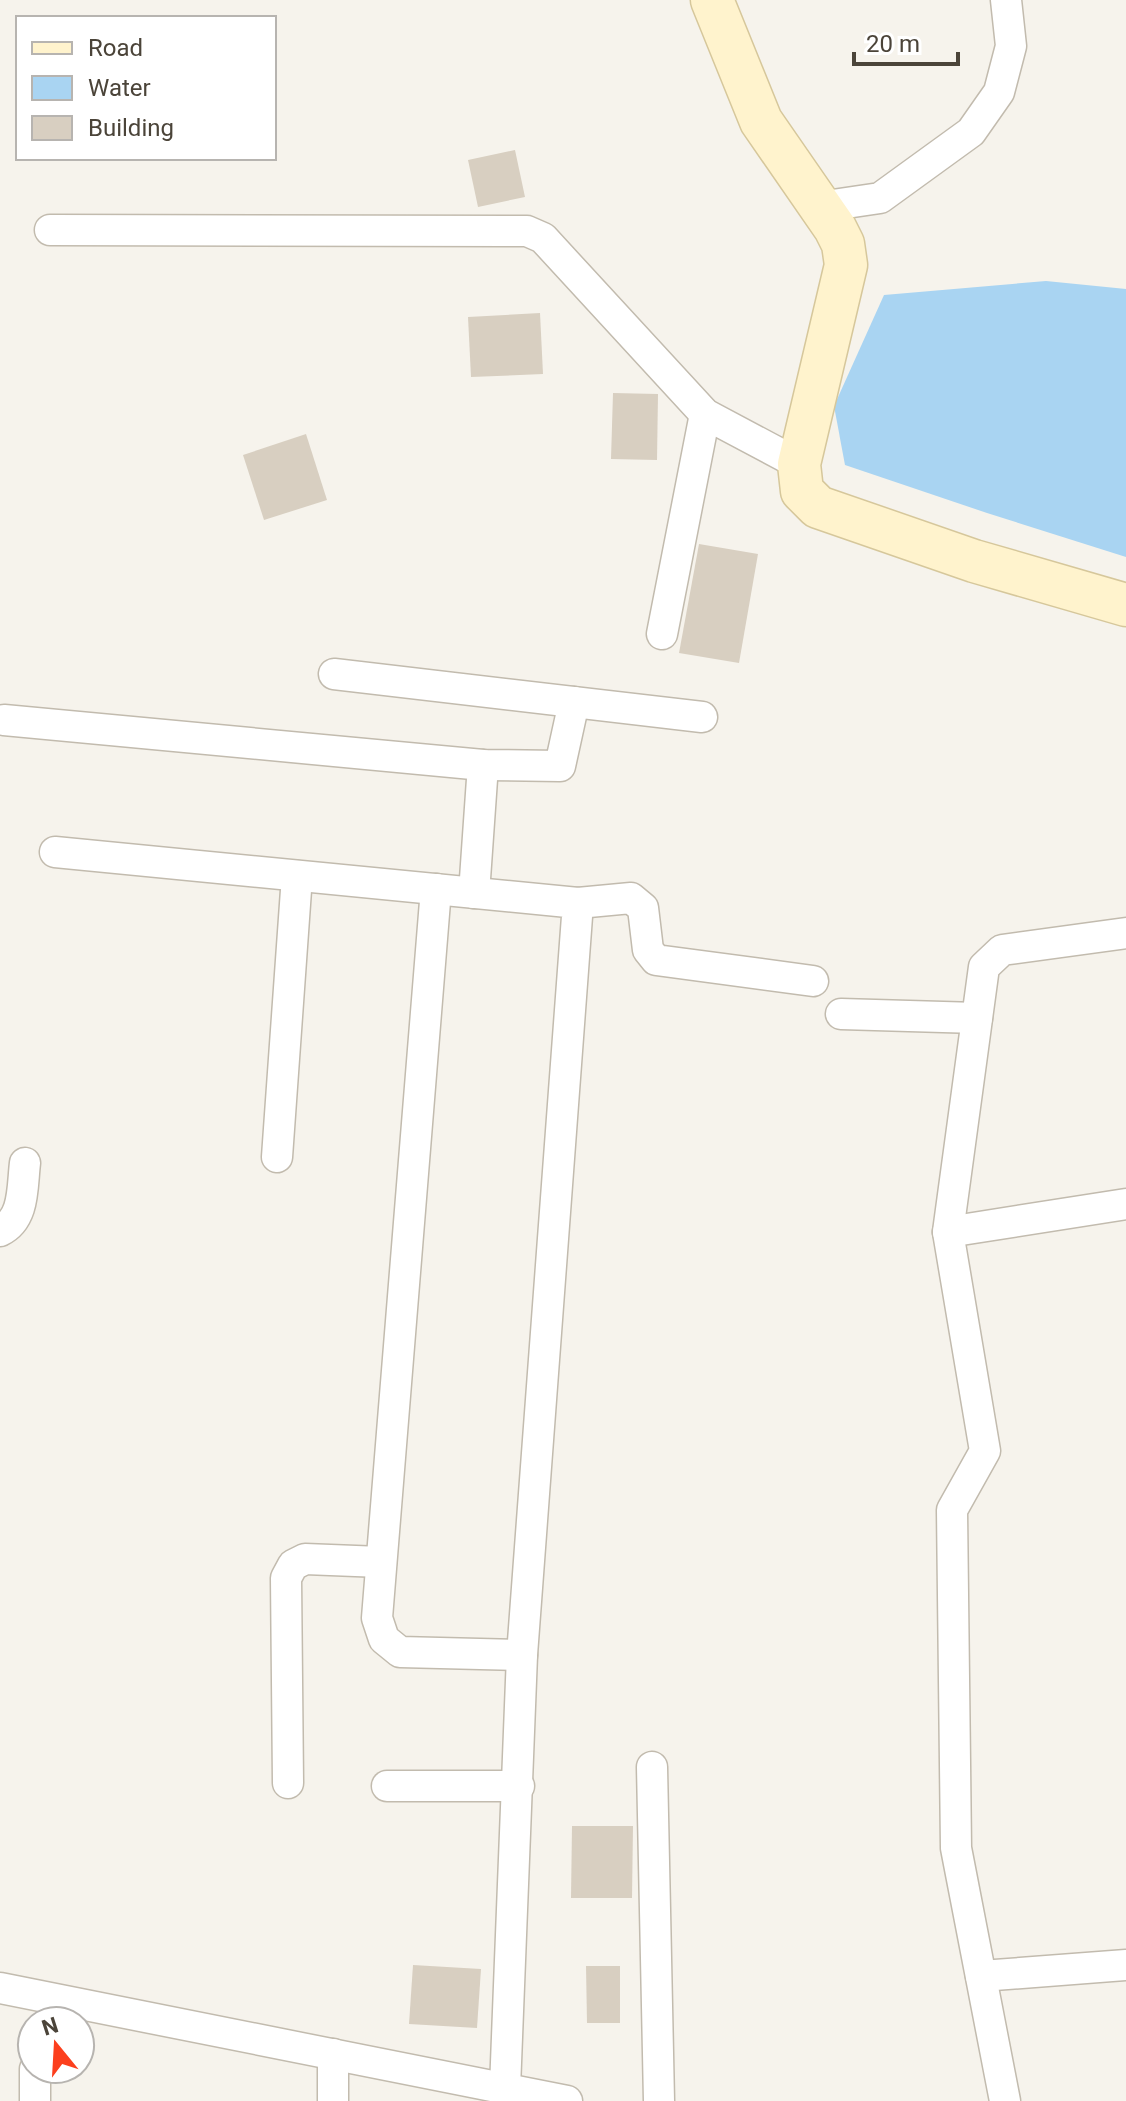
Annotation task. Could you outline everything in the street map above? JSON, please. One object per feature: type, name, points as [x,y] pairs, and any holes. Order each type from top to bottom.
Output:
[{"type":"street","points":[[712,0],[761,121],[843,244],[846,265],[799,464],[802,491],[818,507],[974,561],[1126,605]]},
{"type":"street","points":[[819,207],[880,198],[971,132],[999,92],[1011,46],[1006,0]]},
{"type":"street","points":[[50,230],[527,231],[543,238],[705,414],[799,464]]},
{"type":"street","points":[[662,634],[705,414]]},
{"type":"street","points":[[334,674],[702,717]]},
{"type":"street","points":[[4,720],[483,765],[560,766],[574,702]]},
{"type":"street","points":[[474,893],[483,765]]},
{"type":"street","points":[[55,852],[578,903],[631,898],[643,908],[648,950],[656,960],[813,981]]},
{"type":"street","points":[[277,1157],[297,876]]},
{"type":"street","points":[[436,889],[377,1618],[384,1639],[400,1652],[522,1655]]},
{"type":"street","points":[[505,2088],[522,1655],[578,903]]},
{"type":"street","points":[[1005,2101],[956,1848],[952,1510],[985,1451],[948,1232],[984,967],[1002,950],[1126,933]]},
{"type":"street","points":[[841,1014],[977,1018]]},
{"type":"street","points":[[0,1231],[9,1226],[18,1214],[25,1163]]},
{"type":"street","points":[[948,1232],[1126,1204]]},
{"type":"street","points":[[288,1783],[286,1578],[293,1565],[305,1559],[381,1562]]},
{"type":"street","points":[[652,1767],[659,2101]]},
{"type":"street","points":[[387,1786],[519,1786]]},
{"type":"street","points":[[981,1976],[1126,1965]]},
{"type":"street","points":[[0,1988],[30,2005]]},
{"type":"street","points":[[96,2017],[333,2054],[567,2101]]},
{"type":"street","points":[[333,2054],[333,2101]]},
{"type":"water","points":[[1046,281],[1126,289],[1126,557],[845,465],[834,406],[884,295]]},
{"type":"building","points":[[515,150],[525,197],[478,207],[468,160]]},
{"type":"building","points":[[540,313],[543,374],[471,377],[468,317]]},
{"type":"building","points":[[613,393],[658,394],[657,460],[611,459]]},
{"type":"building","points":[[306,434],[327,500],[264,520],[243,455]]},
{"type":"building","points":[[699,544],[758,554],[739,663],[679,653]]},
{"type":"building","points":[[572,1826],[633,1826],[632,1898],[571,1898]]},
{"type":"building","points":[[413,1965],[481,1969],[477,2028],[409,2024]]},
{"type":"building","points":[[586,1966],[620,1966],[620,2023],[587,2023]]}]
